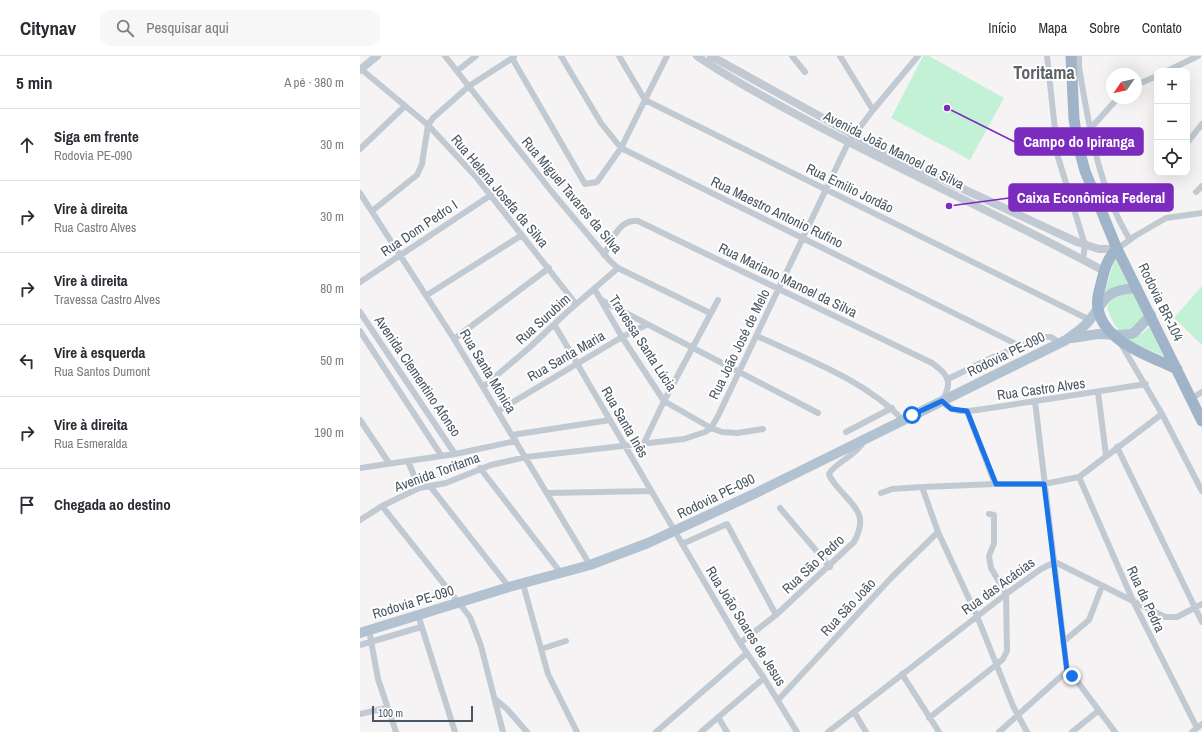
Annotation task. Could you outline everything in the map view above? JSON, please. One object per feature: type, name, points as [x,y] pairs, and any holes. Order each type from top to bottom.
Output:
[{"type":"highway","name":"Rodovia BR-104","points":[[1071,56],[1075,69],[1074,120],[1078,145],[1095,198],[1117,249],[1138,288],[1202,421]]},
{"type":"highway","points":[[1097,307],[1104,271],[1110,256],[1117,249]]},
{"type":"highway","name":"Rodovia BR-104","points":[[1097,307],[1103,323],[1116,337],[1177,369]]},
{"type":"main road","name":"Rodovia PE-090","points":[[1063,341],[1090,320],[1097,307],[1113,292],[1124,289],[1138,288]]},
{"type":"main road","name":"Rodovia PE-090","points":[[362,631],[509,587],[590,565],[674,532],[1063,341],[1089,334],[1116,337],[1135,332],[1151,315]]},
{"type":"street","points":[[360,70],[377,56]]},
{"type":"street","name":"Rua Miguel Tavares da Silva","points":[[445,56],[604,255],[618,268],[710,313]]},
{"type":"street","points":[[457,71],[476,56]]},
{"type":"street","name":"Rua Maestro Antonio Rufino","points":[[561,56],[602,124],[621,148],[1020,346]]},
{"type":"street","points":[[619,56],[645,100]]},
{"type":"street","points":[[372,211],[417,175],[422,164],[428,125],[440,111],[468,86],[514,57],[585,184],[594,184],[600,179],[621,148],[667,56]]},
{"type":"street","name":"Avenida João Manoel da Silva","points":[[697,56],[756,92],[851,139],[1104,271]]},
{"type":"street","name":"Avenida João Manoel da Silva","points":[[711,56],[851,139]]},
{"type":"street","points":[[792,56],[805,72]]},
{"type":"street","points":[[840,56],[873,110]]},
{"type":"street","name":"Rua João José de Melo","points":[[711,428],[757,336],[851,139],[918,56]]},
{"type":"street","points":[[1047,56],[1058,158],[1085,245],[1083,260]]},
{"type":"street","points":[[1079,56],[1075,69],[1108,199],[1130,240]]},
{"type":"street","points":[[1173,68],[1198,56]]},
{"type":"street","points":[[1049,72],[1063,74],[1075,69]]},
{"type":"street","name":"Rua Helena Josefa da Silva","points":[[360,70],[428,125],[491,195],[576,304]]},
{"type":"street","points":[[1142,83],[1154,77]]},
{"type":"street","name":"Rua Emilio Jordão","points":[[645,100],[1090,320]]},
{"type":"street","points":[[1090,129],[1113,104]]},
{"type":"street","points":[[360,149],[404,107]]},
{"type":"street","points":[[1190,140],[1202,125]]},
{"type":"street","name":"Avenida João Manoel da Silva","points":[[887,158],[1085,245],[1105,250],[1117,249]]},
{"type":"street","points":[[1196,192],[1202,186]]},
{"type":"street","name":"Rua Santa Mônica","points":[[360,193],[454,339],[590,565]]},
{"type":"street","name":"Rua Dom Pedro I","points":[[360,282],[491,195]]},
{"type":"street","points":[[1117,249],[1166,218],[1202,213]]},
{"type":"street","name":"Rua Mariano Manoel da Silva","points":[[604,255],[618,229],[630,220],[638,221],[932,363],[940,369],[948,379]]},
{"type":"street","points":[[427,296],[522,235]]},
{"type":"street","points":[[454,339],[549,268]]},
{"type":"street","name":"Rua Surubim","points":[[483,387],[576,304],[595,290],[618,268]]},
{"type":"street","name":"Travessa Santa Lúcia","points":[[595,290],[622,337],[664,401],[711,428],[728,433],[762,429]]},
{"type":"street","points":[[601,300],[646,325],[740,371],[818,413]]},
{"type":"street","points":[[644,443],[664,401],[718,300]]},
{"type":"street","name":"Avenida Clementino Afonso","points":[[360,312],[456,454]]},
{"type":"street","name":"Rua Santa Inês","points":[[554,324],[674,532]]},
{"type":"street","name":"Rua Santa Maria","points":[[498,411],[622,337],[646,325]]},
{"type":"street","name":"Avenida Clementino Afonso","points":[[360,331],[441,455]]},
{"type":"street","points":[[757,336],[843,378],[892,408],[903,420]]},
{"type":"street","points":[[942,401],[949,387],[948,379],[1042,337],[1051,337],[1063,341]]},
{"type":"street","points":[[1116,337],[1146,384],[1202,491]]},
{"type":"street","points":[[376,355],[384,348]]},
{"type":"street","name":"Rua Castro Alves","points":[[942,401],[951,409],[967,411],[1146,384]]},
{"type":"street","points":[[1098,392],[1106,455]]},
{"type":"street","points":[[1191,399],[1202,392]]},
{"type":"street","points":[[1035,401],[1067,671],[1077,681],[1115,732]]},
{"type":"street","points":[[846,432],[892,408]]},
{"type":"street","points":[[967,411],[996,484]]},
{"type":"street","points":[[881,493],[892,489],[922,487],[1044,484],[1079,478],[1106,455],[1162,414]]},
{"type":"street","points":[[360,420],[389,463]]},
{"type":"street","points":[[512,435],[610,420]]},
{"type":"street","name":"Avenida Toritama","points":[[360,520],[382,506],[420,488],[446,484],[480,468],[526,457],[625,447],[644,443],[684,439],[700,434],[711,428]]},
{"type":"street","name":"Rua São Pedro","points":[[740,643],[776,615],[830,567],[854,542],[859,534],[861,522],[859,511],[830,477],[830,471],[858,451],[866,438]]},
{"type":"street","name":"Avenida Toritama","points":[[360,468],[456,454],[516,441]]},
{"type":"street","points":[[1117,447],[1202,622]]},
{"type":"street","points":[[408,460],[420,488]]},
{"type":"street","points":[[480,468],[561,573]]},
{"type":"street","name":"Rua da Pedra","points":[[1079,478],[1134,603],[1197,728]]},
{"type":"street","points":[[430,486],[509,587]]},
{"type":"street","points":[[922,487],[938,532],[977,616],[1017,716],[1027,732]]},
{"type":"street","points":[[548,493],[650,491]]},
{"type":"street","points":[[382,506],[460,602],[475,626],[503,732]]},
{"type":"street","points":[[780,508],[830,567]]},
{"type":"street","points":[[929,718],[1003,659],[1007,651],[1006,594],[991,568],[989,556],[995,534],[994,515],[989,514]]},
{"type":"street","points":[[682,544],[727,524],[776,615]]},
{"type":"street","name":"Rua João Soares de Jesus","points":[[674,532],[740,643],[778,700],[796,732]]},
{"type":"street","name":"Rua São João","points":[[778,700],[892,577],[938,532]]},
{"type":"street","name":"Rua das Acácias","points":[[828,732],[1006,594],[1041,569],[1055,562],[1134,603],[1165,617],[1171,618],[1202,604]]},
{"type":"street","points":[[523,584],[548,674],[578,732]]},
{"type":"street","points":[[1063,642],[1089,620],[1102,586]]},
{"type":"street","points":[[418,615],[455,732]]},
{"type":"street","points":[[360,645],[421,627]]},
{"type":"street","points":[[362,631],[370,642],[386,708],[396,732]]},
{"type":"street","points":[[541,649],[566,641]]},
{"type":"street","points":[[656,732],[747,653]]},
{"type":"street","points":[[999,732],[1067,671]]},
{"type":"street","points":[[902,674],[939,732]]},
{"type":"street","points":[[701,732],[764,678]]},
{"type":"street","points":[[495,699],[524,731]]},
{"type":"street","points":[[360,714],[386,708]]},
{"type":"street","points":[[1072,732],[1098,711]]},
{"type":"street","points":[[854,712],[866,732]]},
{"type":"street","points":[[718,717],[727,732]]},
{"type":"green space","points":[[923,56],[929,56],[1004,98],[970,160],[891,118]]},
{"type":"green space","points":[[1115,258],[1128,285],[1103,298]]},
{"type":"green space","points":[[1202,286],[1202,345],[1174,318]]},
{"type":"green space","points":[[1133,292],[1145,319],[1132,329],[1124,331],[1117,328],[1114,324],[1107,308],[1109,303],[1117,295]]},
{"type":"green space","points":[[1149,327],[1163,356],[1123,338],[1140,334]]},
{"type":"place","name":"Campo do Ipiranga","points":[[947,108]]},
{"type":"place","name":"Caixa Econômica Federal","points":[[949,206]]},
{"type":"district","name":"Toritama","points":[[1044,72]]},
{"type":"route","points":[[912,415],[942,401],[951,409],[967,411],[996,484],[1044,484],[1055,562],[1067,671],[1072,676]]}]
